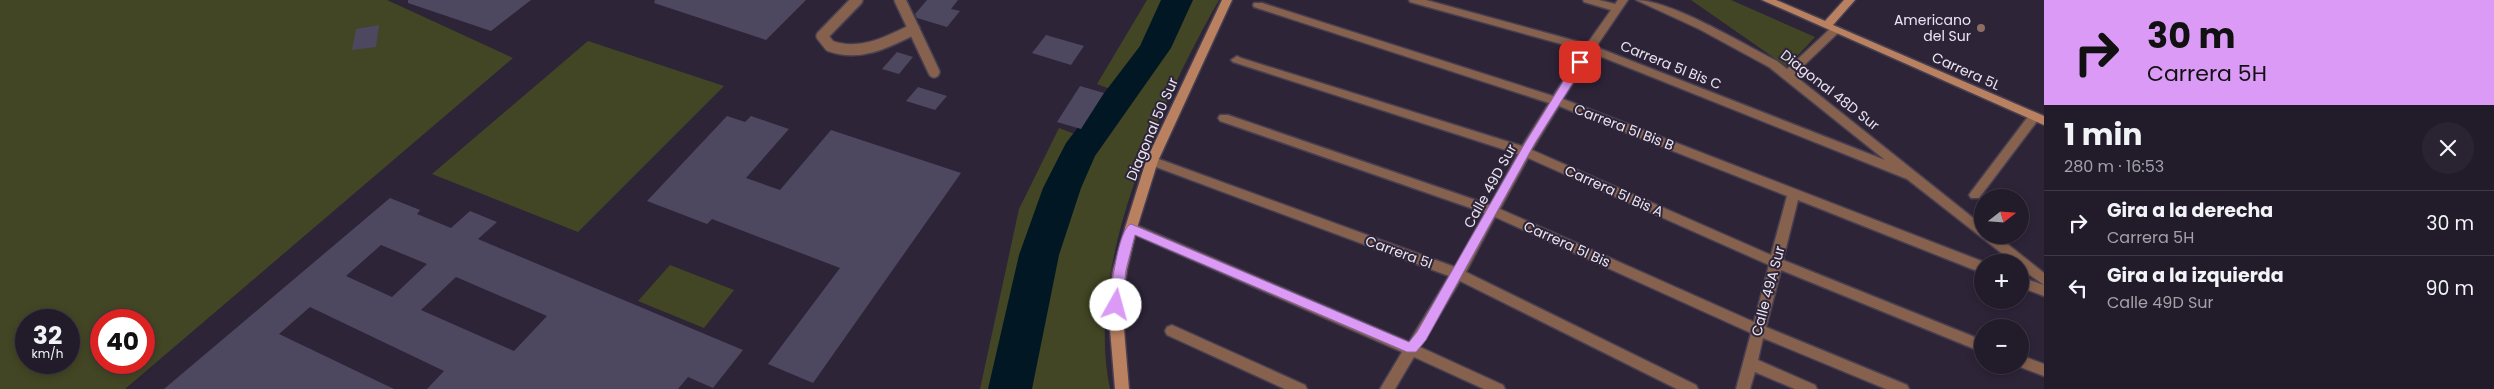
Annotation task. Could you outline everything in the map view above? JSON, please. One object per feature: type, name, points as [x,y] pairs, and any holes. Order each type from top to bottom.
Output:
[{"type":"street","name":"Diagonal 50 Sur","points":[[1122,389],[1116,305],[1120,270],[1131,228],[1152,161],[1227,0]]},
{"type":"street","name":"Carrera 5I Bis C","points":[[1414,0],[1589,48],[1910,175]]},
{"type":"street","points":[[1588,0],[1620,4]]},
{"type":"street","name":"Diagonal 48D Sur","points":[[1641,0],[1704,27],[1773,64],[1974,226]]},
{"type":"street","name":"Carrera 5L","points":[[1767,0],[2039,119]]},
{"type":"street","points":[[1787,75],[1830,28],[1850,0]]},
{"type":"street","name":"Calle 49D Sur","points":[[1387,389],[1411,348],[1422,336],[1556,101],[1589,48],[1620,4]]},
{"type":"street","name":"Carrera 5I Bis B","points":[[1258,5],[1556,101],[1974,264]]},
{"type":"street","name":"Carrera 5I Bis A","points":[[1237,60],[1526,152],[1775,262],[1974,343]]},
{"type":"street","name":"Carrera 5I Bis","points":[[1224,118],[1493,211],[1758,330],[1888,386],[1902,389]]},
{"type":"street","points":[[1980,189],[2039,119]]},
{"type":"street","name":"Carrera 5I","points":[[1152,161],[1458,274],[1691,389]]},
{"type":"street","name":"Calle 49A Sur","points":[[1744,389],[1749,363],[1794,194]]},
{"type":"street","points":[[1131,228],[1411,348],[1498,389]]},
{"type":"street","points":[[1998,244],[2044,280]]},
{"type":"street","points":[[2029,285],[2044,291]]},
{"type":"street","points":[[1172,331],[1300,389]]},
{"type":"street","points":[[1749,363],[1810,389]]},
{"type":"street","points":[[2029,364],[2044,370]]},
{"type":"lane","points":[[857,0],[822,36],[825,44],[835,48],[868,50],[914,29]]},
{"type":"lane","points":[[900,0],[934,72]]},
{"type":"green space","points":[[0,0],[387,0],[513,58],[155,363],[155,309],[90,309],[90,374],[143,374],[125,389],[0,389]]},
{"type":"green space","points":[[1147,0],[1219,0],[1173,88],[1152,137],[1133,188],[1118,240],[1108,292],[1105,342],[1110,389],[980,389],[1019,209],[1059,128],[1080,136],[1115,91],[1097,84]]},
{"type":"green space","points":[[1691,0],[1731,0],[1815,37],[1787,67]]},
{"type":"green space","points":[[588,41],[724,86],[578,232],[432,174]]},
{"type":"green space","points":[[670,265],[734,290],[704,328],[638,301]]},
{"type":"building","points":[[408,0],[531,0],[491,31],[408,3]]},
{"type":"building","points":[[655,0],[806,0],[766,40],[654,3]]},
{"type":"building","points":[[927,0],[958,0],[951,9],[960,11],[947,27],[917,18],[915,14]]},
{"type":"building","points":[[379,25],[376,47],[352,50],[356,29]]},
{"type":"building","points":[[1046,35],[1084,46],[1071,65],[1032,53]]},
{"type":"building","points":[[897,52],[913,57],[899,74],[882,69]]},
{"type":"building","points":[[1080,86],[1104,93],[1081,129],[1057,122]]},
{"type":"building","points":[[918,87],[947,96],[935,110],[906,101]]},
{"type":"building","points":[[727,116],[745,122],[751,116],[789,129],[746,178],[780,190],[831,130],[961,173],[813,383],[768,364],[840,268],[712,219],[707,224],[647,201]]},
{"type":"building","points":[[390,198],[420,210],[417,214],[451,228],[470,211],[497,222],[478,239],[743,350],[713,388],[688,377],[678,389],[427,389],[444,371],[310,307],[279,334],[394,389],[164,389]],"holes":[[[381,245],[427,264],[392,297],[346,276]],[[456,277],[547,316],[514,351],[421,310]]]},
{"type":"waterway","points":[[1010,389],[1039,255],[1062,188],[1079,152],[1155,48],[1177,0]]},
{"type":"place","name":"Americano del Sur","points":[[1981,28]]},
{"type":"route","points":[[1116,305],[1120,270],[1131,228],[1411,348],[1422,336],[1530,143],[1580,62]]}]
